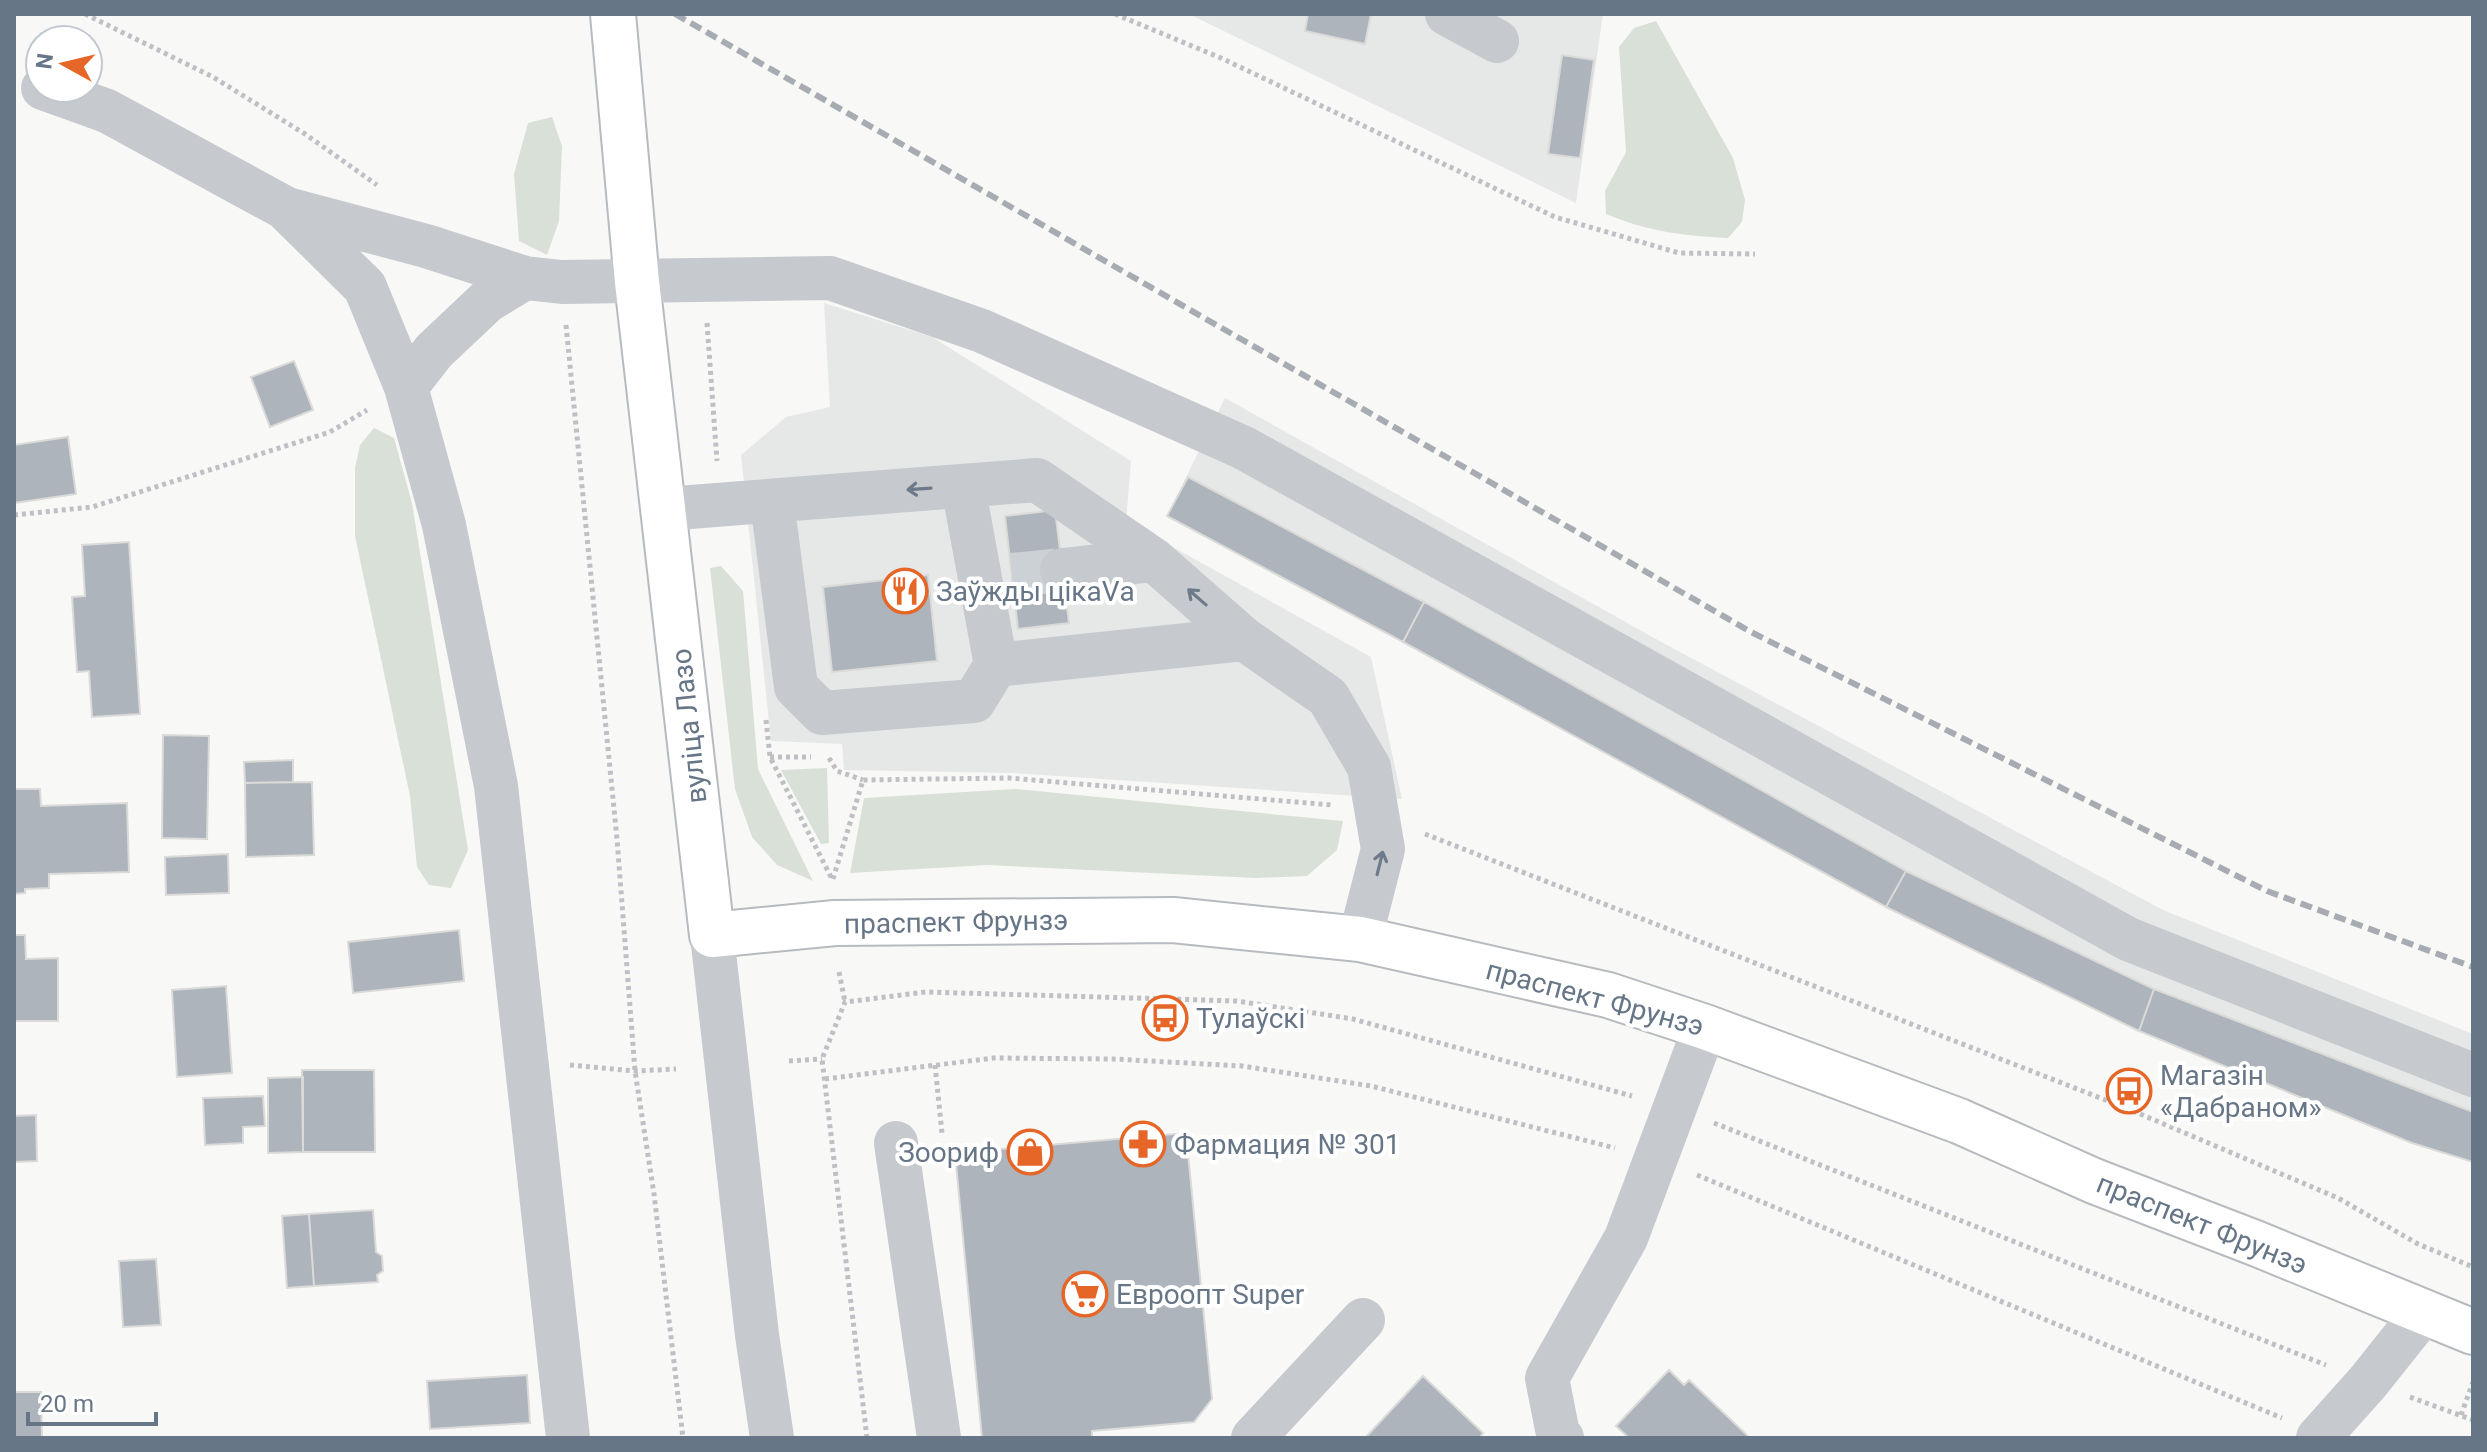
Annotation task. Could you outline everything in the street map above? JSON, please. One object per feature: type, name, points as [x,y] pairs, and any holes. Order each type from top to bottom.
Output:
[{"type":"main road","name":"вуліца Лазо","points":[[613,14],[637,282],[712,935]]},
{"type":"main road","name":"праспект Фрунзэ","points":[[712,935],[835,923],[1173,920],[1360,939],[1608,995],[1705,1027],[1959,1121],[2094,1181],[2473,1332]]},
{"type":"street","points":[[1447,14],[1497,41]]},
{"type":"street","points":[[87,104],[107,111],[287,209],[543,280],[637,282],[830,278],[982,331],[1244,448],[2128,939],[2473,1075]]},
{"type":"street","points":[[287,209],[365,287],[406,387],[444,525],[496,786],[568,1438]]},
{"type":"street","points":[[406,387],[434,351],[487,301],[543,280]]},
{"type":"street","points":[[665,509],[1037,480],[1154,560],[1244,639],[1328,697],[1369,767],[1383,849],[1360,939]]},
{"type":"street","points":[[772,501],[796,687],[822,713],[974,701],[996,665],[996,577],[963,486]]},
{"type":"street","points":[[1062,570],[1154,560]]},
{"type":"street","points":[[996,665],[1244,639]]},
{"type":"street","name":"вуліца Лазо","points":[[712,935],[757,1335],[772,1438]]},
{"type":"street","points":[[1562,1438],[1558,1434],[1547,1378],[1626,1238],[1705,1027]]},
{"type":"street","points":[[896,1143],[939,1438]]},
{"type":"street","points":[[2318,1438],[2423,1313]]},
{"type":"street","points":[[1253,1438],[1363,1320]]},
{"type":"path","points":[[85,14],[213,77],[305,134],[388,193]]},
{"type":"path","points":[[1115,14],[1221,58],[1555,217],[1679,253],[1755,254]]},
{"type":"path","points":[[543,280],[617,839],[635,1071],[654,1194],[683,1438]]},
{"type":"path","points":[[14,515],[92,507],[330,432],[406,387]]},
{"type":"path","points":[[770,757],[828,757],[837,771],[863,780],[1009,778],[1333,805],[1377,816],[2126,1108],[2338,1198],[2418,1244],[2473,1267]]},
{"type":"path","points":[[833,880],[863,780]]},
{"type":"path","points":[[839,972],[845,1002],[822,1059],[867,1438]]},
{"type":"path","points":[[845,1002],[926,992]]},
{"type":"path","points":[[789,1061],[822,1059]]},
{"type":"path","points":[[527,1060],[635,1071],[676,1069]]},
{"type":"path","points":[[825,1079],[935,1065],[941,1122]]},
{"type":"path","points":[[2368,1382],[2473,1420]]},
{"type":"path","points":[[2461,1415],[2473,1382]]},
{"type":"shaded area","points":[[1189,14],[1603,14],[1576,203]]},
{"type":"shaded area","points":[[1656,21],[1733,158],[1745,200],[1742,222],[1728,238],[1666,232],[1606,214],[1605,191],[1626,152],[1619,47],[1634,28]]},
{"type":"shaded area","points":[[552,117],[562,146],[559,221],[547,255],[519,241],[514,174],[528,123]]},
{"type":"shaded area","points":[[824,303],[932,337],[1131,461],[1126,521],[1371,657],[1402,799],[1013,773],[844,770],[842,744],[771,741],[741,455],[786,417],[830,407]]},
{"type":"shaded area","points":[[1225,398],[1665,644],[2163,910],[2473,1034],[2473,1162],[2412,1143],[1403,642],[1167,516]]},
{"type":"shaded area","points":[[374,428],[394,438],[412,503],[468,850],[451,888],[429,885],[417,867],[410,796],[355,536],[355,468],[360,445]]},
{"type":"shaded area","points":[[721,566],[743,591],[758,769],[813,881],[777,865],[752,837],[735,789],[710,568]]},
{"type":"shaded area","points":[[827,768],[829,843],[821,844],[781,770]]},
{"type":"shaded area","points":[[1015,789],[1343,821],[1337,850],[1307,876],[1256,878],[987,865],[850,873],[864,798]]},
{"type":"building","points":[[1308,14],[1371,14],[1365,44],[1305,31]]},
{"type":"building","points":[[1562,55],[1594,60],[1580,158],[1548,154]]},
{"type":"building","points":[[294,361],[313,410],[270,427],[251,377]]},
{"type":"building","points":[[68,437],[76,494],[14,503],[14,445]]},
{"type":"building","points":[[1188,477],[1424,602],[1403,642],[1167,516]]},
{"type":"building","points":[[1055,510],[1069,623],[1018,629],[1005,516]]},
{"type":"building","points":[[129,542],[140,714],[92,717],[89,671],[77,672],[72,597],[85,596],[82,545]]},
{"type":"building","points":[[928,575],[937,661],[832,672],[823,587]]},
{"type":"building","points":[[1424,602],[1906,871],[1886,907],[1403,642]]},
{"type":"building","points":[[163,735],[209,736],[207,839],[162,838]]},
{"type":"building","points":[[293,760],[293,782],[245,783],[244,762]]},
{"type":"building","points":[[312,782],[314,855],[246,857],[245,783]]},
{"type":"building","points":[[14,789],[40,789],[41,806],[127,803],[129,872],[49,874],[49,888],[25,889],[25,893],[14,894]]},
{"type":"building","points":[[228,854],[229,893],[166,895],[165,857]]},
{"type":"building","points":[[1906,871],[2154,989],[2139,1031],[1886,907]]},
{"type":"building","points":[[459,930],[464,981],[353,993],[348,942]]},
{"type":"building","points":[[14,935],[25,935],[26,959],[58,958],[58,1021],[14,1021]]},
{"type":"building","points":[[226,986],[232,1073],[177,1077],[172,990]]},
{"type":"building","points":[[2154,989],[2473,1112],[2473,1162],[2412,1143],[2139,1031]]},
{"type":"building","points":[[302,1070],[374,1070],[375,1152],[303,1152]]},
{"type":"building","points":[[303,1077],[303,1152],[268,1153],[268,1078]]},
{"type":"building","points":[[263,1096],[265,1126],[243,1127],[243,1143],[205,1145],[203,1098]]},
{"type":"building","points":[[36,1115],[37,1161],[14,1162],[14,1116]]},
{"type":"building","name":"Евроопт Super","points":[[1186,1133],[1212,1399],[1194,1422],[1092,1431],[1092,1438],[982,1438],[955,1153]]},
{"type":"building","points":[[373,1210],[376,1252],[382,1256],[383,1271],[377,1275],[378,1282],[314,1286],[309,1214]]},
{"type":"building","points":[[309,1214],[314,1286],[287,1288],[282,1216]]},
{"type":"building","points":[[156,1259],[161,1325],[123,1327],[119,1261]]},
{"type":"building","points":[[1669,1370],[1684,1385],[1689,1380],[1749,1437],[1629,1438],[1616,1426]]},
{"type":"building","points":[[527,1375],[530,1423],[430,1429],[427,1381]]},
{"type":"building","points":[[1423,1376],[1483,1433],[1479,1438],[1365,1438]]},
{"type":"building","points":[[14,1392],[41,1392],[42,1438],[14,1438]]},
{"type":"tunnel","points":[[1012,575],[1062,570]]},
{"type":"railway","points":[[675,14],[1751,632],[2267,891],[2473,967]]},
{"type":"place","name":"Заўжды цікаVа","points":[[905,591]]},
{"type":"place","name":"Тулаўскі","points":[[1165,1018]]},
{"type":"place","name":"Магазін «Дабраном»","points":[[2129,1091]]},
{"type":"place","name":"Фармация № 301","points":[[1143,1144]]},
{"type":"place","name":"Зоориф","points":[[1030,1152]]},
{"type":"place","name":"Евроопт Super","points":[[1085,1294]]}]
